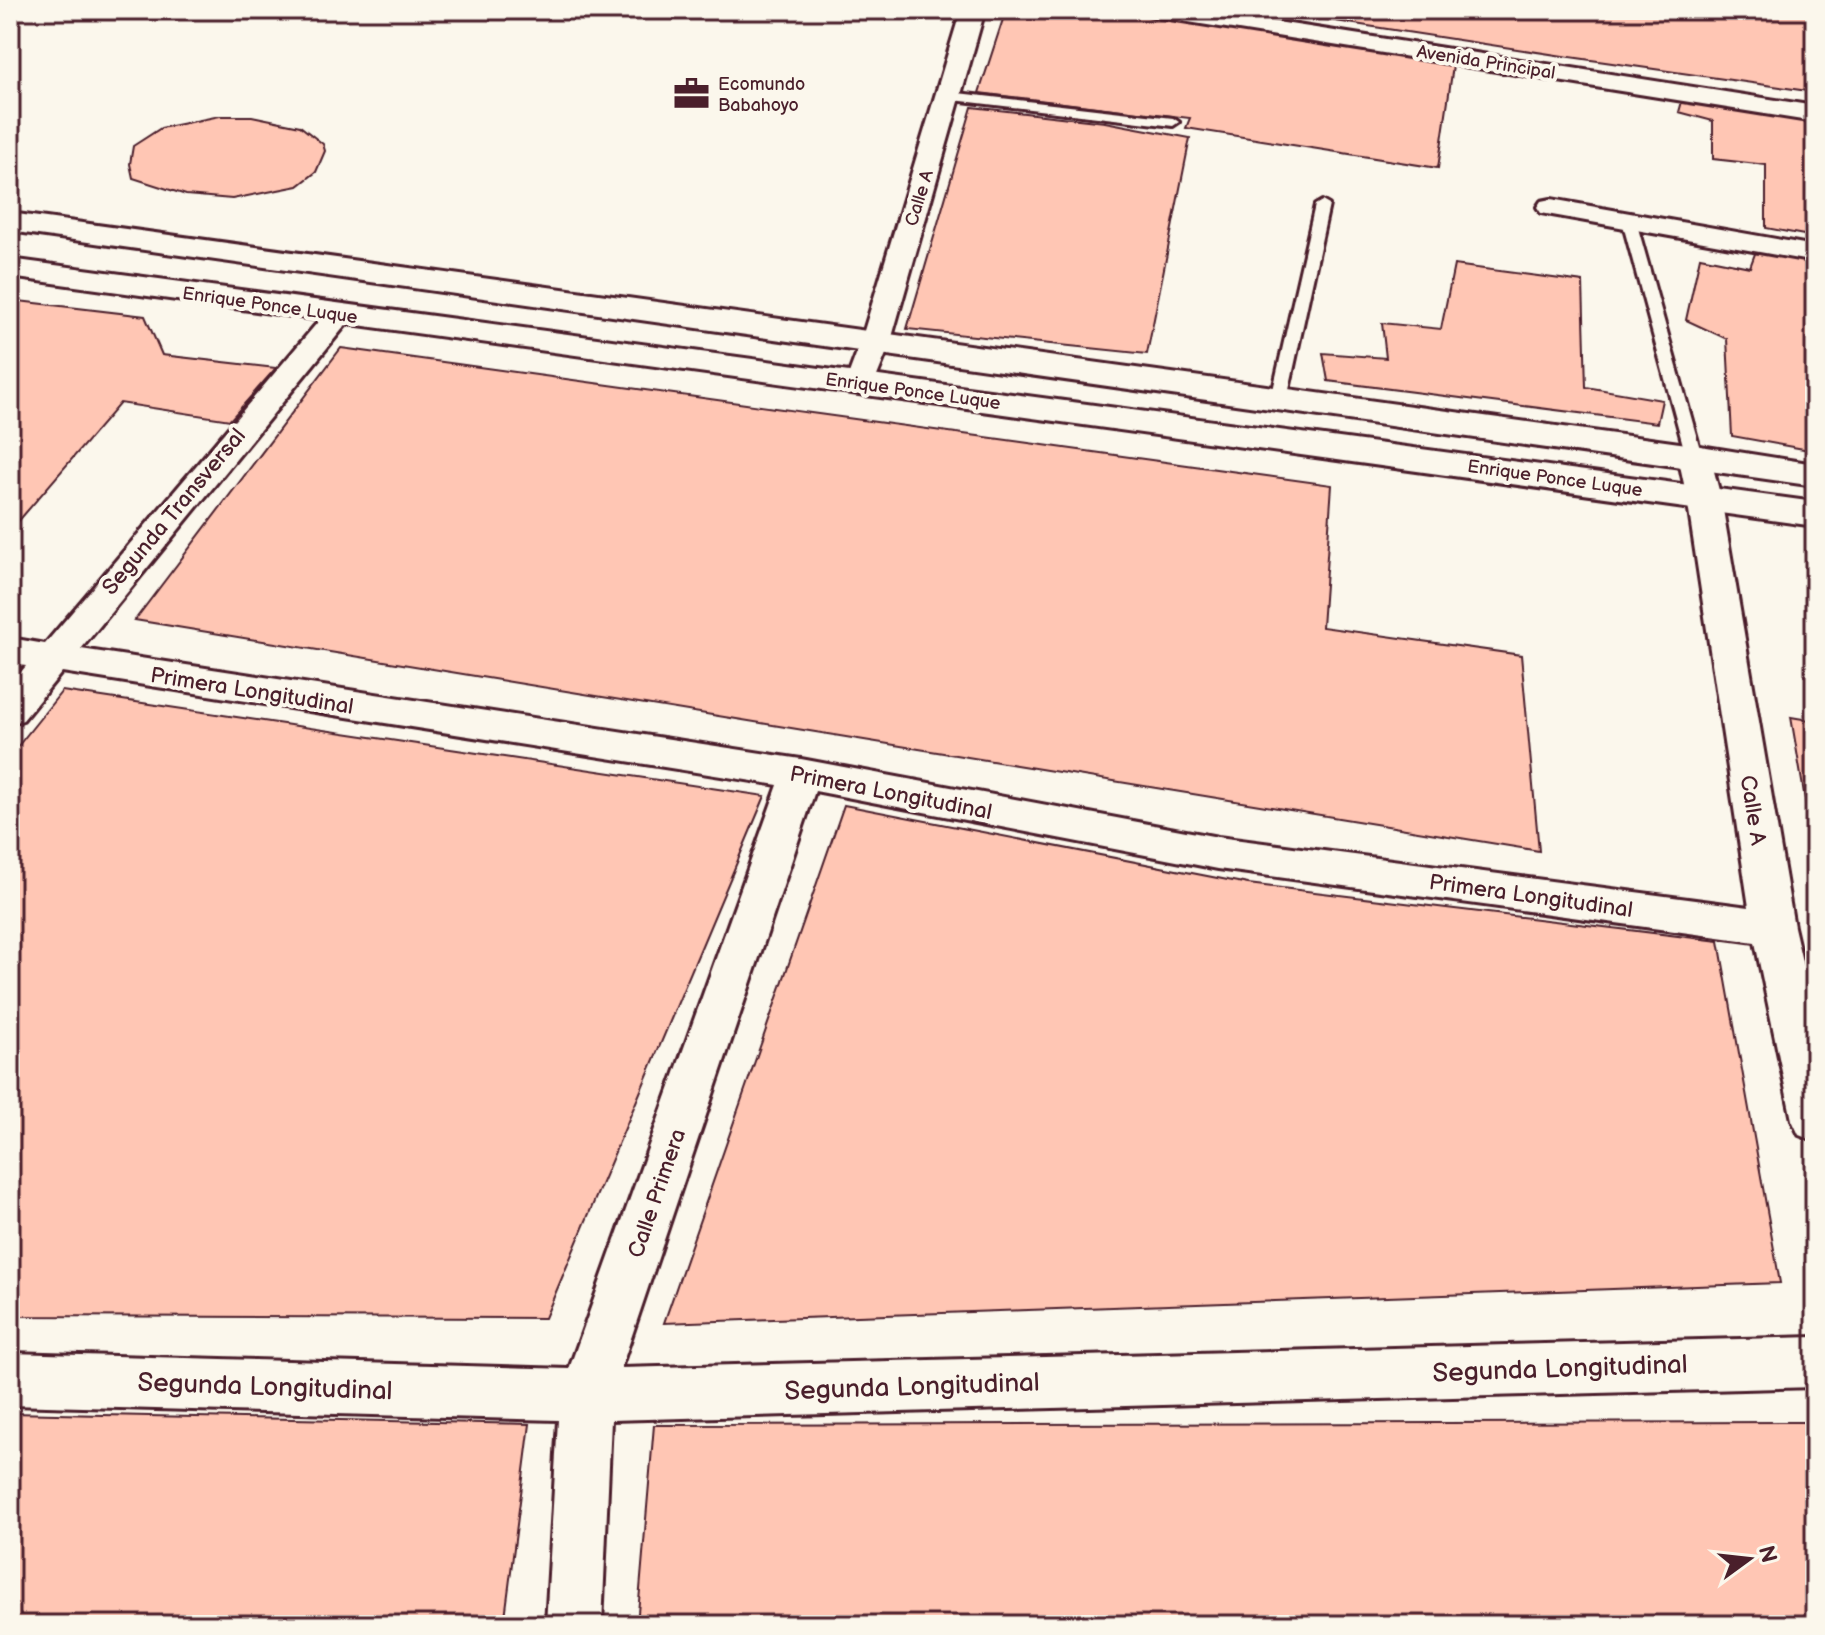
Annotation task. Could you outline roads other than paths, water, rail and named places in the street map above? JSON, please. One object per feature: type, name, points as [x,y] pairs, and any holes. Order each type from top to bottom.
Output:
[{"type":"main road","points":[[10,222],[1815,475]]},
{"type":"main road","name":"Enrique Ponce Luque","points":[[10,268],[1815,514]]},
{"type":"street","name":"Calle A","points":[[860,384],[875,344],[973,10]]},
{"type":"street","name":"Avenida Principal","points":[[1157,10],[1815,114]]},
{"type":"street","points":[[1551,207],[1815,254]]},
{"type":"street","name":"Segunda Transversal","points":[[10,710],[339,315]]},
{"type":"street","name":"Calle A","points":[[1694,456],[1704,498],[1773,927],[1815,1120]]},
{"type":"street","name":"Primera Longitudinal","points":[[10,651],[801,774],[1218,853],[1773,927]]},
{"type":"street","name":"Calle Primera","points":[[574,1625],[586,1395],[801,774]]},
{"type":"street","name":"Segunda Longitudinal","points":[[10,1379],[586,1395],[1815,1362]]},
{"type":"lane","points":[[949,96],[1173,122]]},
{"type":"lane","points":[[1279,399],[1322,205]]},
{"type":"lane","points":[[1629,221],[1694,456]]},
{"type":"place","name":"Ecomundo Babahoyo","points":[[692,94]]}]
